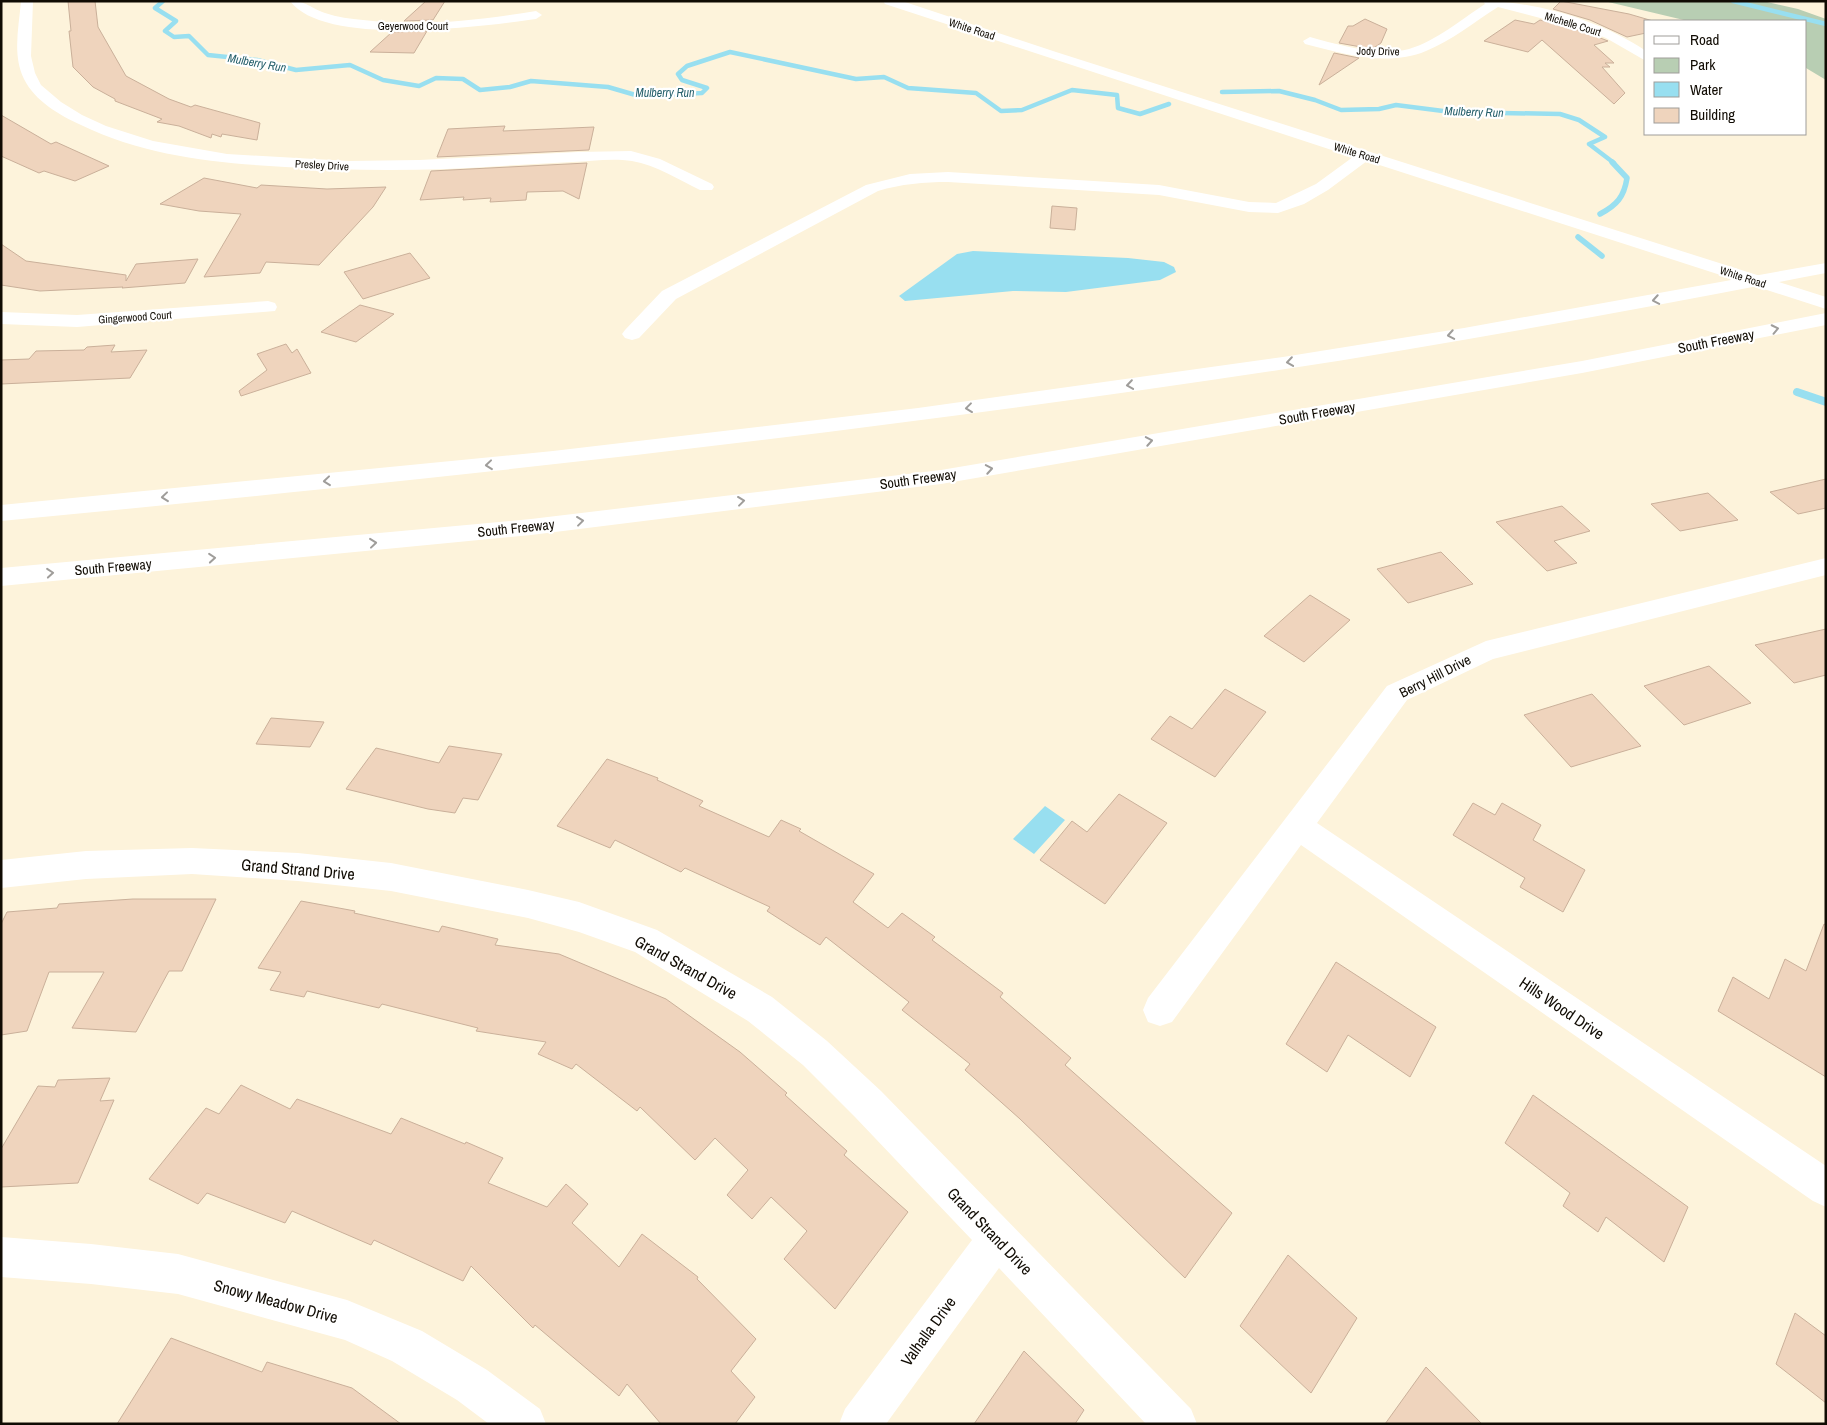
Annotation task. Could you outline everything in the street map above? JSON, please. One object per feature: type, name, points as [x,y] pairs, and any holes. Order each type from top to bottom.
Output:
[{"type":"main road","name":"Presley Drive","points":[[27,1],[25,50],[28,74],[41,92],[59,108],[110,133],[186,153],[247,161],[356,166],[631,156],[654,162],[706,187]]},
{"type":"main road","name":"Geyerwood Court","points":[[296,1],[311,12],[330,18],[380,27],[430,28],[536,15]]},
{"type":"main road","name":"White Road","points":[[889,1],[1826,303]]},
{"type":"main road","name":"Jody Drive","points":[[1310,41],[1367,53],[1397,54],[1422,49],[1492,2]]},
{"type":"main road","name":"Michelle Court","points":[[1492,2],[1583,25],[1627,44],[1644,56]]},
{"type":"main road","points":[[9,52],[25,50]]},
{"type":"main road","points":[[632,334],[669,295],[872,188],[897,179],[948,177],[1159,190],[1249,207],[1278,208],[1322,187],[1366,155]]},
{"type":"main road","points":[[1,513],[537,460],[979,407],[1297,362],[1704,292],[1826,268]]},
{"type":"main road","name":"Gingerwood Court","points":[[1,318],[77,321],[268,307]]},
{"type":"main road","name":"South Freeway","points":[[1,577],[532,527],[942,477],[1582,367],[1816,321]]},
{"type":"main road","name":"Berry Hill Drive","points":[[1160,1010],[1397,693],[1486,651],[1826,566]]},
{"type":"main road","name":"Hills Wood Drive","points":[[1298,827],[1826,1188]]},
{"type":"main road","name":"Grand Strand Drive","points":[[1,874],[86,865],[192,861],[298,867],[391,877],[528,904],[579,918],[646,941],[760,1009],[815,1053],[868,1104],[1176,1424]]},
{"type":"main road","name":"Valhalla Drive","points":[[860,1424],[997,1238]]},
{"type":"main road","name":"Snowy Meadow Drive","points":[[1,1257],[178,1274],[347,1320],[407,1346],[472,1385],[524,1424]]},
{"type":"green space","points":[[1604,1],[1763,1],[1798,9],[1826,19],[1826,80],[1807,69],[1807,20],[1684,20]]},
{"type":"water","points":[[973,251],[1128,258],[1164,262],[1174,267],[1176,272],[1160,280],[1066,292],[1013,291],[905,301],[899,296],[957,254]]},
{"type":"water","points":[[1045,806],[1065,820],[1034,854],[1013,839]]},
{"type":"building","points":[[68,1],[95,1],[98,27],[126,76],[169,99],[191,107],[195,105],[260,123],[257,140],[222,134],[221,137],[212,134],[211,138],[179,126],[157,122],[162,119],[115,101],[115,99],[93,87],[73,67]]},
{"type":"building","points":[[426,1],[445,1],[433,20],[404,21]]},
{"type":"building","points":[[1561,1],[1629,14],[1650,20],[1644,20],[1644,33],[1627,37],[1590,20],[1553,9]]},
{"type":"building","points":[[1365,19],[1387,29],[1381,43],[1372,49],[1339,43],[1348,26],[1353,26]]},
{"type":"building","points":[[1515,20],[1534,24],[1540,20],[1585,32],[1608,41],[1594,45],[1614,63],[1605,63],[1610,67],[1602,67],[1625,93],[1614,104],[1542,40],[1528,52],[1484,41]]},
{"type":"building","points":[[427,31],[414,53],[370,52],[392,32]]},
{"type":"building","points":[[1334,53],[1359,58],[1319,85]]},
{"type":"building","points":[[1,115],[51,144],[56,142],[109,166],[75,181],[44,171],[39,173],[1,156]]},
{"type":"building","points":[[505,126],[503,131],[594,127],[589,150],[437,157],[448,129]]},
{"type":"building","points":[[587,163],[579,199],[563,191],[527,192],[526,200],[490,202],[491,198],[463,200],[464,197],[420,200],[431,171]]},
{"type":"building","points":[[204,178],[257,188],[261,185],[327,189],[386,187],[373,207],[319,265],[266,262],[260,273],[204,277],[241,214],[199,211],[160,204]]},
{"type":"building","points":[[1052,206],[1077,208],[1075,230],[1050,228]]},
{"type":"building","points":[[1,244],[26,261],[126,275],[126,281],[136,264],[198,259],[185,283],[122,288],[40,291],[1,285]]},
{"type":"building","points":[[410,253],[430,278],[363,299],[344,272]]},
{"type":"building","points":[[360,305],[394,314],[356,342],[321,332]]},
{"type":"building","points":[[286,344],[292,353],[297,349],[311,373],[241,396],[239,391],[267,370],[257,354]]},
{"type":"building","points":[[115,345],[111,352],[147,350],[130,378],[1,384],[1,360],[29,359],[36,351],[84,350],[87,347]]},
{"type":"building","points":[[1826,479],[1826,508],[1798,514],[1770,492]]},
{"type":"building","points":[[1708,493],[1738,520],[1680,531],[1651,504]]},
{"type":"building","points":[[1562,506],[1590,531],[1554,541],[1577,563],[1547,571],[1496,522]]},
{"type":"building","points":[[1441,552],[1473,584],[1408,603],[1377,569]]},
{"type":"building","points":[[1310,595],[1350,620],[1304,662],[1264,636]]},
{"type":"building","points":[[1826,629],[1826,675],[1794,683],[1755,645]]},
{"type":"building","points":[[1709,666],[1751,703],[1684,725],[1644,686]]},
{"type":"building","points":[[1225,689],[1266,712],[1215,777],[1151,739],[1170,716],[1192,729]]},
{"type":"building","points":[[1592,694],[1641,746],[1571,767],[1524,715]]},
{"type":"building","points":[[271,718],[324,722],[310,747],[256,744]]},
{"type":"building","points":[[449,746],[502,754],[478,800],[463,798],[455,813],[428,809],[346,789],[376,748],[439,763]]},
{"type":"building","points":[[607,759],[658,778],[657,780],[703,801],[699,806],[769,837],[781,820],[801,829],[799,831],[874,874],[853,902],[888,928],[902,913],[935,937],[932,940],[1003,993],[1000,997],[1071,1058],[1065,1065],[1232,1213],[1185,1278],[1020,1119],[965,1070],[970,1064],[902,1010],[909,1002],[826,937],[820,945],[767,911],[770,907],[685,868],[681,872],[615,840],[610,848],[557,826]]},
{"type":"building","points":[[1119,794],[1167,823],[1105,904],[1040,860],[1072,821],[1087,832]]},
{"type":"building","points":[[1473,803],[1495,815],[1502,803],[1541,825],[1533,840],[1585,870],[1563,912],[1520,887],[1525,878],[1453,835]]},
{"type":"building","points":[[133,899],[216,899],[182,971],[169,971],[136,1032],[72,1028],[104,972],[49,972],[27,1031],[1,1035],[1,924],[7,912],[57,908],[59,904]]},
{"type":"building","points":[[301,901],[355,911],[354,913],[439,932],[442,926],[498,939],[495,945],[559,954],[666,999],[740,1052],[787,1093],[785,1095],[847,1151],[844,1155],[908,1212],[835,1309],[784,1259],[807,1231],[771,1197],[752,1219],[727,1195],[748,1170],[715,1138],[695,1160],[640,1107],[637,1111],[576,1064],[572,1069],[538,1054],[546,1042],[476,1031],[478,1028],[382,1004],[379,1008],[307,991],[304,997],[270,990],[281,972],[258,968]]},
{"type":"building","points":[[1824,924],[1826,925],[1826,1077],[1718,1011],[1733,977],[1769,999],[1785,959],[1806,971]]},
{"type":"building","points":[[1336,962],[1436,1027],[1410,1077],[1348,1035],[1327,1072],[1286,1044]]},
{"type":"building","points":[[110,1078],[100,1101],[114,1100],[78,1183],[1,1187],[1,1149],[38,1086],[55,1087],[58,1080]]},
{"type":"building","points":[[241,1085],[290,1109],[297,1099],[391,1134],[401,1118],[465,1144],[466,1142],[503,1158],[488,1183],[547,1207],[566,1184],[588,1204],[572,1223],[619,1267],[642,1234],[698,1277],[697,1279],[756,1339],[731,1371],[755,1397],[735,1424],[661,1424],[627,1384],[619,1396],[535,1325],[533,1328],[471,1266],[463,1281],[374,1240],[371,1245],[292,1211],[285,1223],[207,1193],[198,1204],[149,1179],[206,1108],[219,1114]]},
{"type":"building","points":[[1533,1095],[1688,1207],[1664,1262],[1606,1217],[1598,1232],[1563,1206],[1570,1193],[1505,1143]]},
{"type":"building","points":[[1288,1255],[1357,1318],[1311,1393],[1240,1326]]},
{"type":"building","points":[[1795,1313],[1826,1336],[1826,1403],[1776,1364]]},
{"type":"building","points":[[171,1338],[262,1372],[267,1362],[352,1388],[401,1424],[117,1424]]},
{"type":"building","points":[[1024,1351],[1084,1410],[1075,1424],[974,1424]]},
{"type":"building","points":[[1426,1367],[1482,1424],[1385,1424]]},
{"type":"waterway","name":"Mulberry Run","points":[[163,1],[155,8],[176,21],[165,31],[174,37],[189,36],[208,55],[257,60],[296,70],[350,65],[383,80],[419,86],[436,78],[463,79],[480,90],[510,87],[531,81],[608,87],[639,96],[702,93],[707,88],[682,80],[678,74],[687,66],[730,52],[856,79],[884,77],[908,88],[976,93],[1001,111],[1022,110],[1072,90],[1117,95],[1118,108],[1140,114],[1169,104]]},
{"type":"waterway","points":[[1733,1],[1826,24]]},
{"type":"waterway","name":"Mulberry Run","points":[[1222,92],[1279,91],[1315,100],[1341,110],[1379,109],[1396,105],[1451,112],[1560,114],[1579,120],[1605,137],[1589,144],[1614,163]]},
{"type":"waterway","name":"Mulberry Run","points":[[1600,214],[1619,200],[1626,185],[1627,178],[1612,162]]},
{"type":"waterway","name":"Mulberry Run","points":[[1578,237],[1602,256]]},
{"type":"waterway","name":"Mulberry Run","points":[[1797,392],[1826,402]]}]
